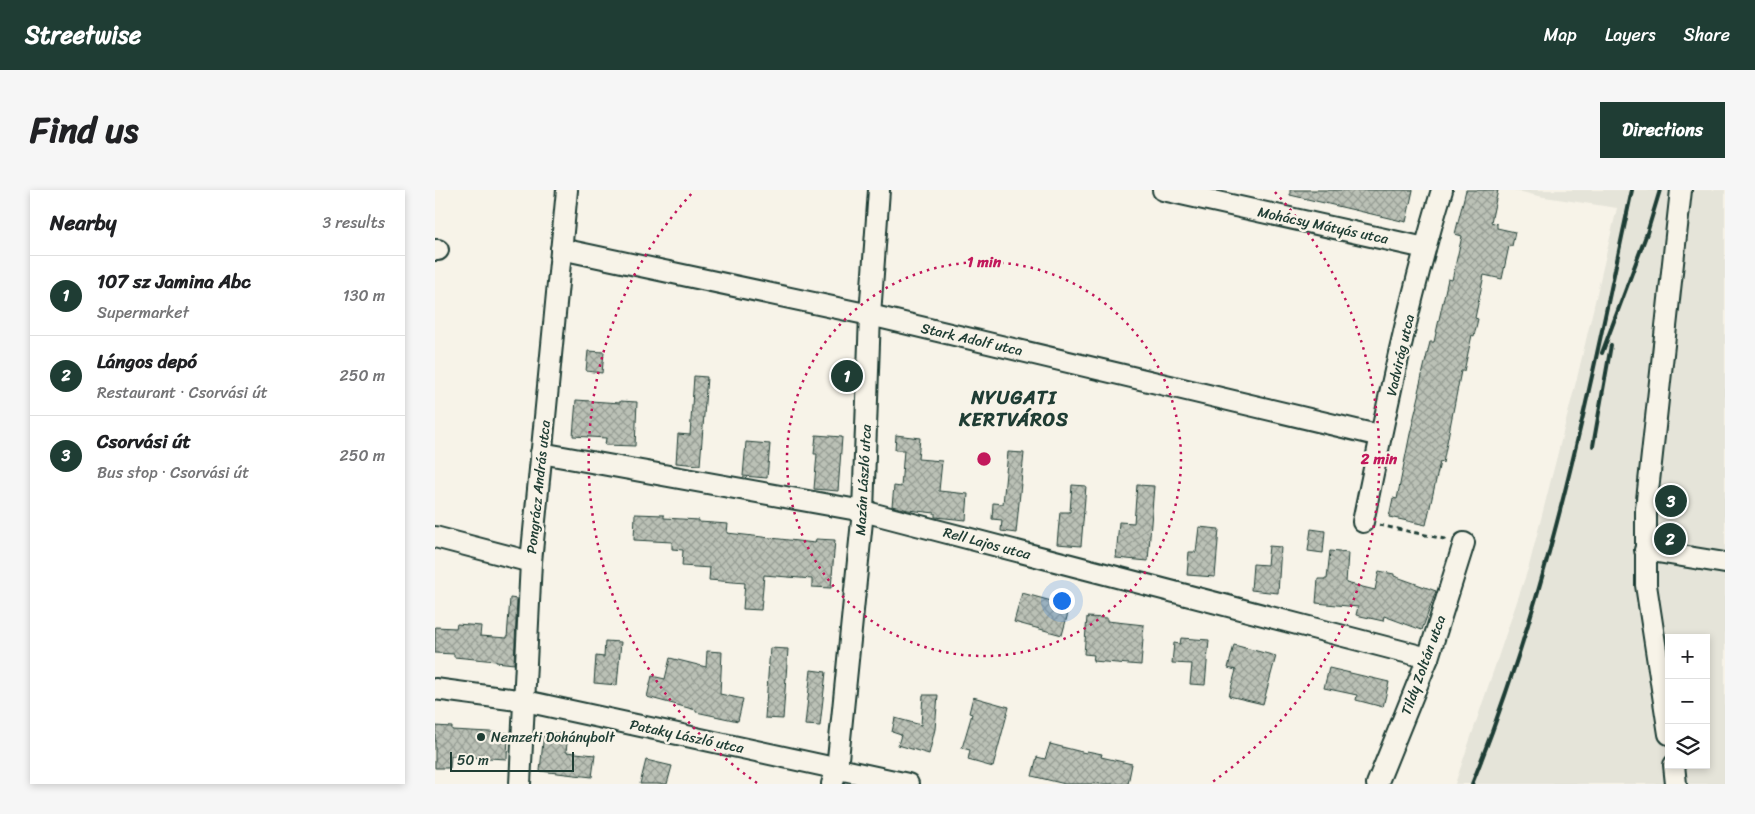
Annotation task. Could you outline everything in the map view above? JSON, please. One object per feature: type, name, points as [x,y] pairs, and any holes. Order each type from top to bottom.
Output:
[{"type":"street","name":"Pongrácz András utca","points":[[521,784],[531,562],[567,190]]},
{"type":"street","name":"Mazán László utca","points":[[834,776],[863,511],[870,316],[879,190]]},
{"type":"street","name":"Mohácsy Mátyás utca","points":[[1163,190],[1425,248]]},
{"type":"street","name":"Vadvirág utca","points":[[1363,522],[1425,248],[1443,190]]},
{"type":"street","points":[[1667,724],[1646,586],[1646,509],[1681,190]]},
{"type":"street","name":"Stark Adolf utca","points":[[561,249],[870,316],[1381,436]]},
{"type":"street","name":"Rell Lajos utca","points":[[541,453],[863,511],[1428,658]]},
{"type":"street","points":[[435,537],[531,562]]},
{"type":"street","name":"Tildy Zoltán utca","points":[[1377,784],[1428,658],[1464,543]]},
{"type":"street","points":[[1645,550],[1725,563]]},
{"type":"street","name":"Pataky László utca","points":[[435,689],[525,701],[834,776],[908,784]]},
{"type":"street","points":[[1674,769],[1676,784]]},
{"type":"path","points":[[1363,522],[1464,543]]},
{"type":"shaded area","points":[[1514,190],[1725,190],[1725,784],[1455,784],[1529,566],[1578,374],[1617,208],[1538,196]]},
{"type":"building","points":[[1290,190],[1413,190],[1406,222],[1290,195]]},
{"type":"building","points":[[1466,190],[1498,190],[1491,222],[1497,224],[1497,228],[1515,232],[1512,246],[1509,246],[1502,279],[1484,275],[1475,318],[1478,319],[1474,336],[1472,335],[1464,371],[1461,371],[1443,463],[1440,462],[1426,525],[1389,517],[1393,498],[1397,499],[1430,342],[1434,342],[1448,279],[1452,280],[1462,236],[1455,234]]},
{"type":"building","points":[[588,351],[604,352],[602,373],[586,371]]},
{"type":"building","points":[[694,376],[707,377],[700,465],[676,463],[678,434],[690,435]]},
{"type":"building","points":[[576,400],[620,403],[620,401],[637,402],[635,446],[605,445],[606,438],[573,436]]},
{"type":"building","points":[[816,435],[842,437],[838,491],[814,489],[817,454],[814,454]]},
{"type":"building","points":[[896,435],[920,438],[918,459],[942,461],[939,491],[968,494],[966,520],[935,517],[935,513],[892,506],[894,486],[901,487],[904,450],[895,450]]},
{"type":"building","points":[[746,442],[770,444],[767,478],[743,476]]},
{"type":"building","points":[[1008,452],[1024,453],[1016,533],[1001,531],[1002,520],[992,519],[993,503],[1003,504]]},
{"type":"building","points":[[1072,485],[1086,486],[1081,546],[1057,544],[1060,512],[1070,512]]},
{"type":"building","points":[[1137,485],[1154,486],[1148,561],[1116,558],[1119,522],[1134,523]]},
{"type":"building","points":[[635,514],[664,515],[664,518],[728,524],[727,533],[815,543],[816,539],[835,540],[831,588],[812,587],[812,579],[764,575],[761,610],[743,609],[745,583],[709,580],[710,568],[682,566],[683,550],[672,549],[672,542],[634,540]]},
{"type":"building","points":[[1199,527],[1219,529],[1215,577],[1187,575],[1189,552],[1196,552]]},
{"type":"building","points":[[1311,529],[1325,531],[1323,553],[1308,551]]},
{"type":"building","points":[[1269,546],[1281,547],[1278,593],[1251,590],[1253,564],[1267,565]]},
{"type":"building","points":[[1330,551],[1348,553],[1346,583],[1375,590],[1379,571],[1394,574],[1394,576],[1436,591],[1422,630],[1384,616],[1383,621],[1356,615],[1358,607],[1316,603],[1318,579],[1327,579]]},
{"type":"building","points":[[1022,593],[1070,606],[1062,635],[1014,622]]},
{"type":"building","points":[[510,598],[517,599],[514,664],[454,657],[454,654],[435,653],[435,627],[456,628],[457,624],[481,626],[480,636],[507,638]]},
{"type":"building","points":[[1087,617],[1107,618],[1107,621],[1144,625],[1141,665],[1093,661],[1094,655],[1084,654]]},
{"type":"building","points":[[1181,638],[1209,640],[1205,685],[1190,684],[1192,664],[1172,663],[1174,643],[1180,644]]},
{"type":"building","points":[[605,641],[621,642],[617,685],[594,683],[596,656],[604,657]]},
{"type":"building","points":[[1234,645],[1276,656],[1263,704],[1229,696],[1236,670],[1228,668]]},
{"type":"building","points":[[770,648],[788,649],[783,719],[765,718]]},
{"type":"building","points":[[707,651],[722,652],[720,694],[743,699],[738,721],[696,712],[696,710],[647,697],[652,676],[665,679],[670,658],[706,667]]},
{"type":"building","points":[[1329,668],[1389,682],[1383,707],[1356,700],[1357,695],[1324,688]]},
{"type":"building","points":[[811,670],[826,672],[820,726],[805,725]]},
{"type":"building","points":[[923,695],[938,695],[935,729],[929,754],[898,745],[901,735],[892,732],[895,718],[921,725]]},
{"type":"building","points":[[973,697],[1009,707],[993,767],[968,760],[970,750],[962,748],[972,714],[969,713]]},
{"type":"building","points":[[435,726],[452,727],[452,730],[508,733],[507,759],[451,756],[450,768],[435,768]]},
{"type":"building","points":[[544,732],[568,735],[566,752],[595,755],[592,777],[540,771]]},
{"type":"building","points":[[1050,744],[1086,753],[1087,751],[1102,754],[1101,757],[1132,764],[1128,784],[1065,784],[1032,776],[1037,757],[1045,759]]},
{"type":"building","points":[[646,760],[672,766],[667,784],[640,784]]},
{"type":"railway","points":[[1472,784],[1508,687],[1529,622],[1568,481],[1632,190]]},
{"type":"railway","points":[[1602,353],[1647,233],[1660,190]]},
{"type":"railway","points":[[1593,446],[1611,345]]},
{"type":"place","name":"107 sz Jamina Abc","points":[[847,376]]},
{"type":"place","name":"Csorvási út","points":[[1671,501]]},
{"type":"place","name":"Lángos depó","points":[[1670,539]]},
{"type":"place","name":"Nemzeti Dohánybolt","points":[[481,737]]},
{"type":"district","name":"NYUGATI KERTVÁROS","points":[[1014,408]]}]
